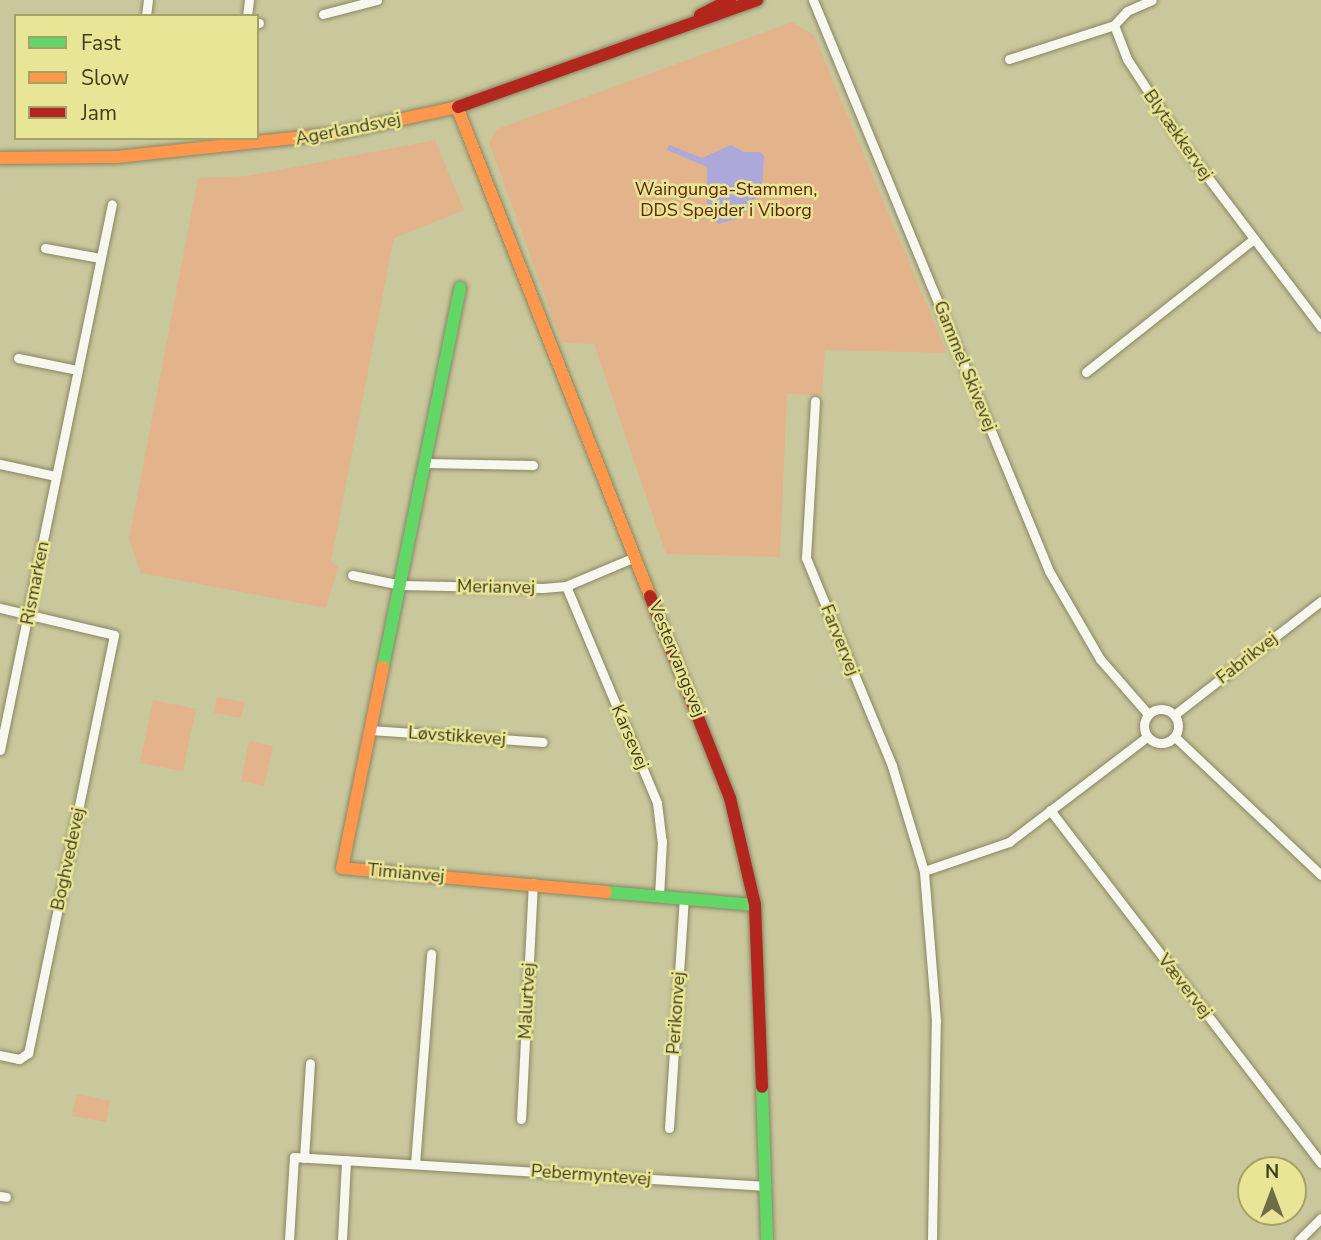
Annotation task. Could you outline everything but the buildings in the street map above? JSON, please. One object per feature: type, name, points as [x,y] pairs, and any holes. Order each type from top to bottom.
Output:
[{"type":"street","points":[[323,14],[377,0]]},
{"type":"street","name":"Agerlandsvej","points":[[681,26],[730,0]]},
{"type":"street","name":"Agerlandsvej","points":[[0,158],[231,148],[457,107],[757,0]]},
{"type":"street","name":"Gammel Skivevej","points":[[813,0],[1049,570],[1100,659],[1148,714]]},
{"type":"street","points":[[1009,59],[1114,25],[1126,11],[1152,0]]},
{"type":"street","name":"Blytækkervej","points":[[1114,25],[1126,59],[1177,136],[1321,327]]},
{"type":"street","name":"Vestervangsvej","points":[[457,107],[718,763],[755,905],[767,1240]]},
{"type":"street","name":"Rismarken","points":[[0,750],[112,204]]},
{"type":"street","points":[[1086,372],[1254,239]]},
{"type":"street","points":[[45,248],[100,258]]},
{"type":"street","name":"Timianvej","points":[[460,288],[342,868],[533,883],[755,905]]},
{"type":"street","points":[[1312,314],[1321,306]]},
{"type":"street","points":[[18,358],[77,370]]},
{"type":"street","name":"Farvervej","points":[[815,401],[806,558],[892,766],[924,871],[936,1021],[932,1240]]},
{"type":"street","points":[[425,463],[533,465]]},
{"type":"street","points":[[0,464],[55,476]]},
{"type":"street","name":"Merianvej","points":[[352,575],[401,585],[566,586],[635,557]]},
{"type":"street","name":"Karsevej","points":[[566,586],[657,803],[662,841],[659,896]]},
{"type":"street","name":"Fabrikvej","points":[[1174,715],[1321,601]]},
{"type":"street","points":[[0,608],[30,612]]},
{"type":"street","name":"Boghvedevej","points":[[0,1055],[19,1059],[28,1053],[114,635],[30,612]]},
{"type":"street","points":[[0,687],[12,690]]},
{"type":"street","points":[[1175,737],[1161,744],[1147,737],[1143,725],[1148,714],[1161,709],[1174,715],[1175,737],[1321,875]]},
{"type":"street","name":"Løvstikkevej","points":[[371,730],[543,742]]},
{"type":"street","points":[[924,871],[932,864],[994,849],[1147,737]]},
{"type":"street","name":"Vævervej","points":[[1050,810],[1321,1163]]},
{"type":"street","name":"Malurtvej","points":[[521,1119],[533,883]]},
{"type":"street","name":"Perikonvej","points":[[669,1128],[684,898]]},
{"type":"street","points":[[415,1164],[432,954]]},
{"type":"street","points":[[289,1240],[294,1157],[304,1158],[310,1063]]},
{"type":"street","name":"Pebermyntevej","points":[[304,1158],[766,1186]]},
{"type":"street","points":[[342,1240],[346,1160]]},
{"type":"street","points":[[1299,1240],[1321,1218]]},
{"type":"green space","name":"Waingunga-Stammen, DDS Spejder i Viborg","points":[[792,22],[814,35],[947,353],[825,350],[822,395],[787,394],[780,557],[666,554],[594,344],[562,343],[489,142],[497,129]]},
{"type":"green space","points":[[435,140],[464,210],[394,238],[331,561],[338,567],[326,608],[141,573],[129,539],[198,178],[247,176]]},
{"type":"green space","points":[[217,697],[245,702],[241,718],[214,713]]},
{"type":"green space","points":[[153,700],[196,709],[183,771],[140,763]]},
{"type":"green space","points":[[249,741],[273,746],[264,786],[241,781]]},
{"type":"green space","points":[[77,1094],[110,1101],[106,1122],[72,1116]]},
{"type":"shaded area","points":[[669,145],[702,158],[731,145],[744,152],[760,152],[764,156],[762,189],[740,218],[718,224],[707,207],[707,167],[667,150]]},
{"type":"traffic: fast","points":[[383,667],[460,288]]},
{"type":"traffic: fast","points":[[606,892],[755,905]]},
{"type":"traffic: fast","points":[[762,1087],[767,1240]]},
{"type":"traffic: slow","points":[[457,107],[650,596]]},
{"type":"traffic: slow","points":[[0,158],[117,157],[334,134],[458,107]]},
{"type":"traffic: slow","points":[[383,667],[342,868],[606,892]]},
{"type":"traffic: jam","points":[[700,15],[730,0]]},
{"type":"traffic: jam","points":[[458,107],[757,0]]},
{"type":"traffic: jam","points":[[650,596],[730,798],[755,905],[762,1087]]}]
